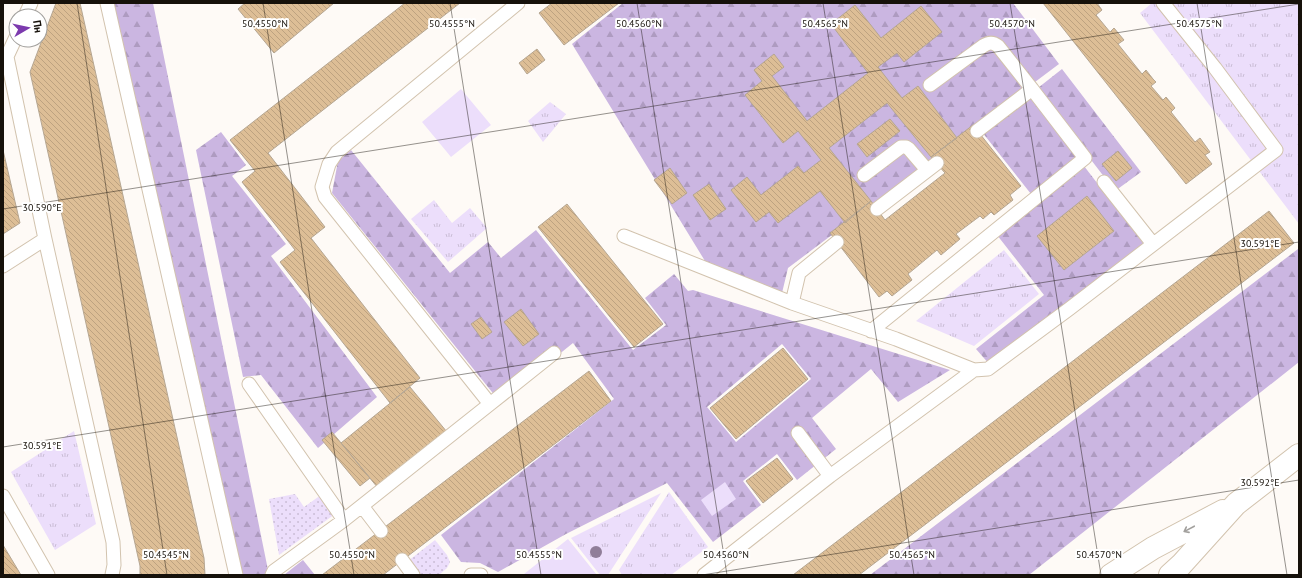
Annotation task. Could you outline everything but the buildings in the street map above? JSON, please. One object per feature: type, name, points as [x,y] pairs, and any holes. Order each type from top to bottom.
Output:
[{"type":"main road","points":[[1111,575],[1153,548],[1236,504],[1299,455]]},
{"type":"main road","points":[[1170,575],[1181,565],[1236,504]]},
{"type":"lane","points":[[107,3],[236,575]]},
{"type":"lane","points":[[490,404],[326,197],[322,187],[328,164],[337,152],[518,3]]},
{"type":"lane","points":[[624,236],[792,303],[896,339],[974,370],[988,369],[1069,309],[1276,150],[1215,68],[1163,3]]},
{"type":"lane","points":[[871,331],[1085,158],[998,46],[994,43],[988,43],[983,46],[930,85]]},
{"type":"lane","points":[[11,48],[5,61],[113,542],[114,565],[112,575]]},
{"type":"lane","points":[[978,131],[1032,89]]},
{"type":"lane","points":[[864,175],[901,147],[906,147],[932,167],[877,210]]},
{"type":"lane","points":[[1104,182],[1153,244]]},
{"type":"lane","points":[[3,266],[45,239]]},
{"type":"lane","points":[[792,303],[799,273],[837,242]]},
{"type":"lane","points":[[272,575],[274,571],[362,506],[554,353]]},
{"type":"lane","points":[[704,575],[830,476],[974,370]]},
{"type":"lane","points":[[249,384],[344,520]]},
{"type":"lane","points":[[798,433],[830,476]]},
{"type":"lane","points":[[3,496],[48,575]]},
{"type":"lane","points":[[362,506],[380,531]]},
{"type":"lane","points":[[402,560],[413,575]]},
{"type":"lane","points":[[471,575],[481,575]]},
{"type":"green space","points":[[113,3],[153,3],[268,570],[265,575],[240,575]]},
{"type":"green space","points":[[623,3],[1013,3],[1059,64],[788,268],[782,293],[705,261],[572,44]]},
{"type":"green space","points":[[1152,3],[1299,3],[1299,224],[1140,13]]},
{"type":"green space","points":[[1062,69],[1141,172],[1115,191],[1085,152],[1031,194],[982,132]]},
{"type":"green space","points":[[461,89],[491,125],[451,157],[422,122]]},
{"type":"green space","points":[[550,102],[566,114],[543,142],[528,121]]},
{"type":"green space","points":[[221,132],[246,165],[232,176],[286,244],[271,256],[377,397],[318,448],[261,375],[243,377],[196,150]]},
{"type":"green space","points":[[351,150],[450,273],[488,242],[501,258],[536,230],[633,350],[666,325],[645,298],[674,274],[688,291],[693,290],[950,370],[898,402],[871,369],[812,418],[836,449],[797,480],[777,454],[743,481],[761,505],[713,542],[667,483],[566,534],[498,572],[480,563],[461,562],[441,535],[614,399],[573,343],[500,402],[332,193],[338,161]],"holes":[[[782,344],[811,379],[736,442],[707,407]]]},
{"type":"green space","points":[[1084,166],[1144,244],[990,365],[976,349],[1044,295],[997,235]]},
{"type":"green space","points":[[434,200],[452,223],[470,208],[487,228],[448,262],[411,219]]},
{"type":"green space","points":[[1298,249],[1299,362],[1029,575],[870,575]]},
{"type":"green space","points":[[1004,250],[1039,294],[974,346],[916,321]]},
{"type":"green space","points":[[74,431],[96,524],[55,550],[11,472]]},
{"type":"green space","points":[[725,482],[736,499],[712,516],[701,500]]},
{"type":"green space","points":[[669,492],[708,547],[671,575],[622,575],[619,570]]},
{"type":"green space","points":[[661,493],[608,575],[600,575],[571,538]]},
{"type":"green space","points":[[295,494],[304,507],[321,495],[335,514],[279,555],[269,499]]},
{"type":"green space","points":[[568,539],[597,575],[524,574]]},
{"type":"green space","points":[[435,540],[447,555],[450,562],[447,568],[439,575],[419,575],[408,561]]},
{"type":"green space","points":[[303,560],[315,575],[284,575]]}]
